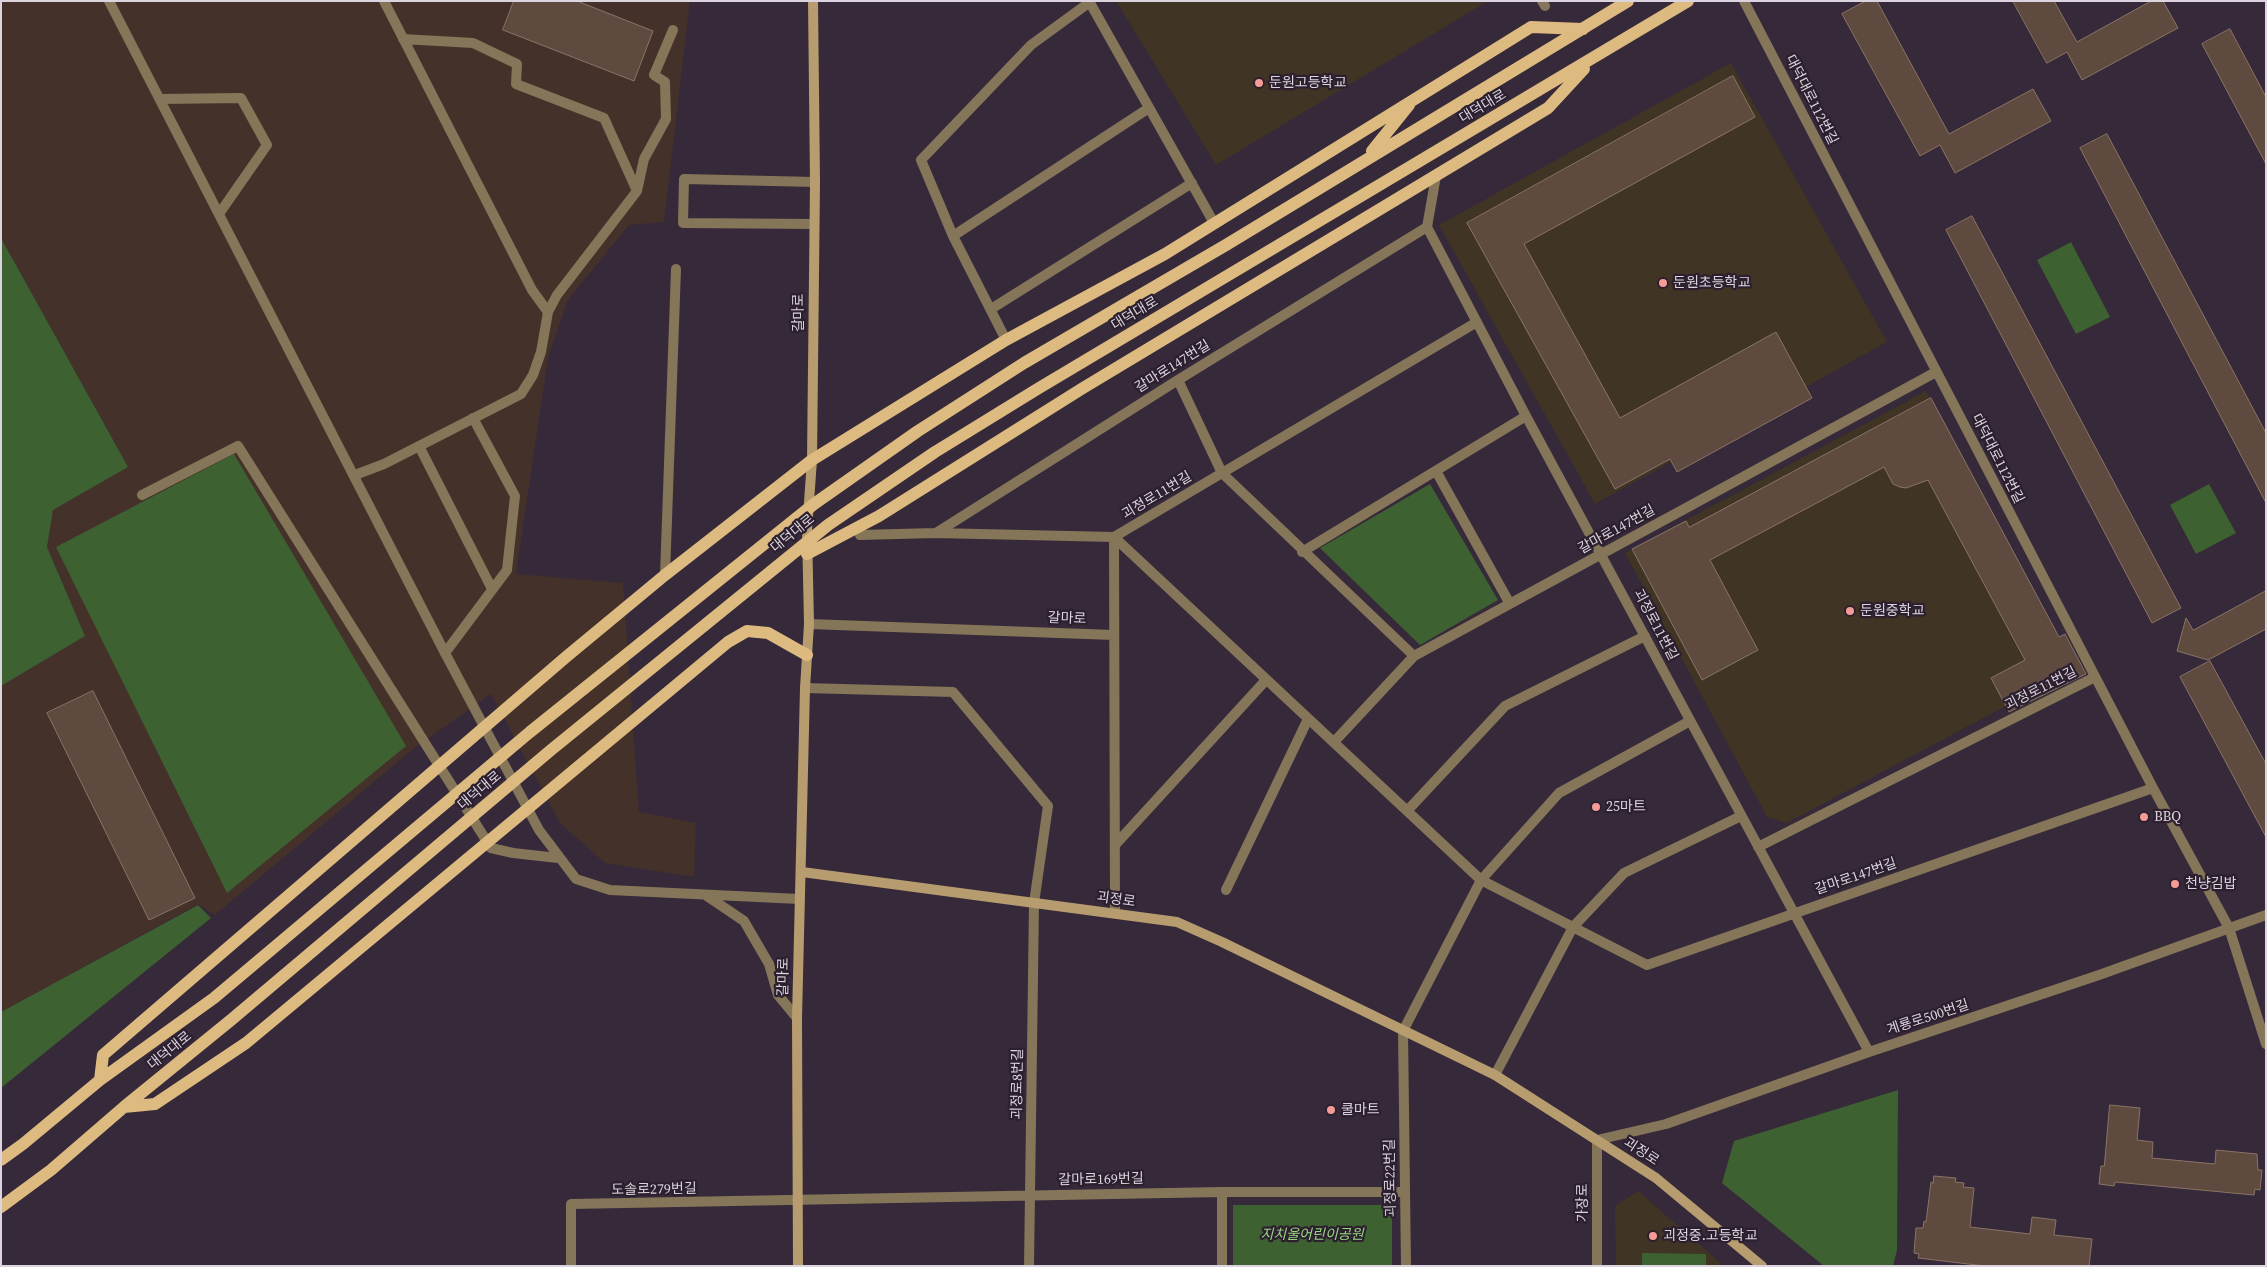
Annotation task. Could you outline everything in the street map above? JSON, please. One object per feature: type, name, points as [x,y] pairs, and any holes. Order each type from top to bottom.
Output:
[{"type":"main road","name":"갈마로","points":[[798,1266],[796,1018],[799,899],[802,872],[805,688],[809,624],[807,530],[812,460],[813,1]]},
{"type":"main road","name":"대덕대로","points":[[1,1160],[100,1080],[214,998],[530,732],[814,504],[918,431],[1024,363],[1226,245],[1628,1]]},
{"type":"main road","name":"대덕대로","points":[[1,1207],[51,1170],[124,1106],[231,1020],[550,750],[828,525],[935,452],[1039,388],[1688,1]]},
{"type":"main road","points":[[100,1080],[103,1055],[566,656],[665,575],[812,460],[1006,340],[1165,254],[1531,27],[1582,29]]},
{"type":"main road","points":[[807,554],[879,516],[1083,388],[1548,108],[1595,57]]},
{"type":"main road","points":[[1366,159],[1416,97]]},
{"type":"main road","points":[[124,1106],[155,1104],[246,1043],[728,642],[747,631],[768,633],[807,655]]},
{"type":"main road","name":"괴정로","points":[[802,872],[1177,922],[1495,1075],[1656,1178],[1762,1266]]},
{"type":"street","points":[[109,1],[355,475],[445,653],[539,830],[558,858],[576,879],[610,890],[799,899]]},
{"type":"street","points":[[384,1],[532,290],[548,312]]},
{"type":"street","name":"대덕대로112번길","points":[[1744,1],[2153,788],[2229,928],[2266,1044]]},
{"type":"street","points":[[1006,340],[952,236],[921,160],[1031,45],[1089,2],[1214,223]]},
{"type":"street","points":[[355,475],[384,464],[521,394],[533,375],[541,352],[548,312],[557,295],[637,191],[644,158],[666,119],[665,82],[654,75],[673,30]]},
{"type":"street","points":[[403,39],[473,42],[517,64],[516,84],[604,118],[637,191]]},
{"type":"street","points":[[160,99],[241,98],[267,145],[219,214]]},
{"type":"street","points":[[952,236],[1149,108]]},
{"type":"street","points":[[1427,227],[1436,176]]},
{"type":"street","points":[[814,182],[684,179],[683,223],[814,224]]},
{"type":"street","points":[[991,309],[1192,183]]},
{"type":"street","name":"갈마로147번길","points":[[936,534],[1178,380],[1427,227]]},
{"type":"street","name":"괴정로11번길","points":[[1427,227],[1526,416],[1869,1052]]},
{"type":"street","points":[[665,575],[676,269]]},
{"type":"street","name":"괴정로11번길","points":[[1115,913],[1114,537],[1477,322]]},
{"type":"street","name":"갈마로147번길","points":[[1334,742],[1414,656],[1936,372]]},
{"type":"street","points":[[1178,380],[1222,473],[1302,552],[1414,656]]},
{"type":"street","points":[[1302,552],[1526,416]]},
{"type":"street","points":[[445,653],[507,570],[515,496],[473,418]]},
{"type":"street","points":[[142,495],[238,446],[491,848],[513,853],[558,858]]},
{"type":"street","points":[[419,446],[492,589]]},
{"type":"street","points":[[1436,471],[1510,604]]},
{"type":"street","points":[[860,535],[936,534],[1114,537]]},
{"type":"street","name":"갈마로147번길","points":[[1114,537],[1481,880],[1647,965],[2153,788]]},
{"type":"street","name":"갈마로","points":[[809,624],[1114,634]]},
{"type":"street","points":[[1407,811],[1505,706],[1645,636]]},
{"type":"street","name":"괴정로11번길","points":[[1758,847],[2095,677]]},
{"type":"street","points":[[1115,845],[1266,680]]},
{"type":"street","points":[[805,688],[953,692],[1048,806],[1034,903]]},
{"type":"street","points":[[1226,890],[1308,719]]},
{"type":"street","points":[[1404,1031],[1481,880],[1559,793],[1690,721]]},
{"type":"street","points":[[1495,1075],[1572,927],[1624,873],[1741,816]]},
{"type":"street","points":[[706,895],[744,921],[769,964],[778,995],[796,1018]]},
{"type":"street","name":"괴정로8번길","points":[[1029,1266],[1034,903]]},
{"type":"street","name":"계룡로500번길","points":[[1597,1140],[1666,1124],[1869,1052],[2099,975],[2266,915]]},
{"type":"street","name":"괴정로22번길","points":[[1404,1031],[1406,1266]]},
{"type":"street","name":"가장로","points":[[1597,1140],[1597,1266]]},
{"type":"street","points":[[1222,1192],[1222,1266]]},
{"type":"street","name":"갈마로169번길","points":[[798,1202],[1030,1195],[1405,1192]]},
{"type":"street","name":"도솔로279번길","points":[[571,1266],[571,1204],[798,1202]]},
{"type":"shaded area","points":[[1,1],[690,1],[664,222],[629,225],[568,300],[548,358],[516,574],[623,583],[639,812],[696,823],[694,877],[605,863],[560,823],[491,694],[412,750],[215,915],[198,904],[1,1012],[1,686],[85,636],[47,547],[53,510],[128,467],[1,238]]},
{"type":"shaded area","name":"둔원고등학교","points":[[1116,1],[1488,1],[1216,165]]},
{"type":"shaded area","name":"둔원초등학교","points":[[1731,63],[1887,342],[1595,504],[1439,225]]},
{"type":"shaded area","name":"둔원중학교","points":[[1926,391],[2075,669],[1787,823],[1767,817],[1625,553]]},
{"type":"shaded area","name":"괴정중.고등학교","points":[[1638,1191],[1724,1266],[1616,1266],[1615,1206]]},
{"type":"green space","points":[[1,238],[128,467],[53,510],[47,547],[85,636],[1,686]]},
{"type":"green space","points":[[2071,242],[2110,317],[2076,334],[2037,260]]},
{"type":"green space","points":[[234,454],[406,746],[227,893],[56,547]]},
{"type":"green space","points":[[1430,484],[1498,600],[1420,645],[1320,548]]},
{"type":"green space","points":[[2209,484],[2236,533],[2196,554],[2170,505]]},
{"type":"green space","points":[[198,905],[211,918],[1,1088],[1,1012]]},
{"type":"green space","points":[[1898,1090],[1897,1250],[1893,1266],[1824,1266],[1722,1183],[1734,1141]]},
{"type":"green space","name":"지치울어린이공원","points":[[1233,1205],[1392,1205],[1392,1266],[1233,1266]]},
{"type":"green space","points":[[1642,1253],[1706,1254],[1706,1266],[1642,1266]]},
{"type":"building","points":[[514,1],[577,1],[653,31],[634,81],[503,30]]},
{"type":"building","points":[[1866,1],[1877,1],[1949,134],[2033,89],[2051,121],[1955,173],[1940,145],[1920,156],[1842,14]]},
{"type":"building","points":[[2013,1],[2054,1],[2077,42],[2151,1],[2163,1],[2178,28],[2082,80],[2067,52],[2047,63]]},
{"type":"building","points":[[2230,29],[2266,97],[2266,164],[2202,44]]},
{"type":"building","points":[[1733,76],[1755,117],[1524,244],[1620,418],[1776,332],[1812,398],[1677,472],[1670,459],[1615,489],[1467,223]]},
{"type":"building","points":[[2107,134],[2266,433],[2266,503],[2080,148]]},
{"type":"building","points":[[1972,216],[2181,608],[2152,623],[1946,230]]},
{"type":"building","points":[[1931,398],[2059,637],[2065,634],[2086,674],[2009,712],[1991,678],[2025,660],[1928,480],[1906,488],[1900,487],[1893,484],[1884,467],[1710,560],[1758,650],[1702,680],[1632,549],[1686,521],[1689,527]]},
{"type":"building","points":[[2266,591],[2266,629],[2208,660],[2177,651],[2186,618],[2193,630]]},
{"type":"building","points":[[2210,661],[2266,764],[2266,837],[2180,677]]},
{"type":"building","points":[[93,691],[195,898],[149,920],[47,713]]},
{"type":"building","points":[[2110,1105],[2140,1108],[2137,1140],[2153,1142],[2152,1158],[2215,1164],[2216,1150],[2257,1154],[2258,1170],[2262,1170],[2260,1190],[2255,1189],[2254,1195],[2115,1182],[2114,1186],[2099,1184],[2101,1166],[2104,1166]]},
{"type":"building","points":[[1934,1176],[1956,1178],[1955,1182],[1964,1183],[1963,1187],[1974,1188],[1970,1227],[2030,1234],[2032,1217],[2056,1220],[2054,1235],[2092,1239],[2089,1266],[1985,1266],[1918,1258],[1919,1254],[1914,1253],[1916,1228],[1923,1228],[1924,1221],[1926,1222],[1931,1182],[1933,1183]]},
{"type":"place","name":"둔원고등학교","points":[[1259,83]]},
{"type":"place","name":"둔원초등학교","points":[[1663,283]]},
{"type":"place","name":"둔원중학교","points":[[1850,611]]},
{"type":"place","name":"25마트","points":[[1596,807]]},
{"type":"place","name":"BBQ","points":[[2144,817]]},
{"type":"place","name":"천냥김밥","points":[[2175,884]]},
{"type":"place","name":"쿨마트","points":[[1331,1110]]},
{"type":"place","name":"괴정중.고등학교","points":[[1653,1236]]}]
